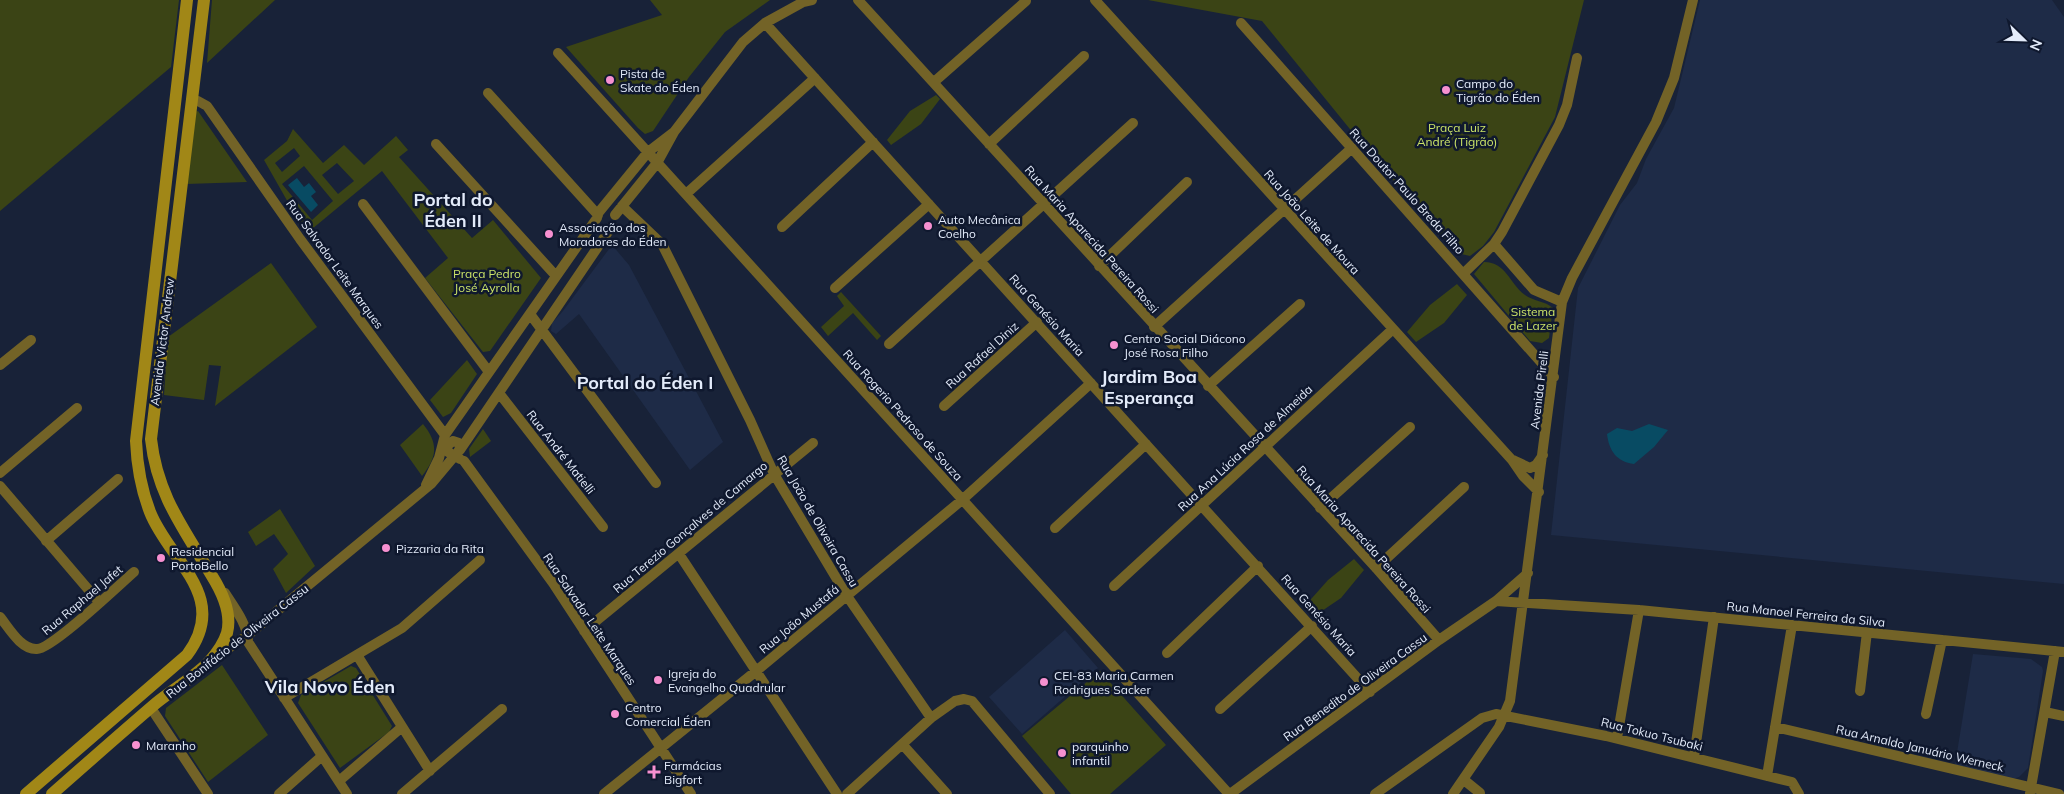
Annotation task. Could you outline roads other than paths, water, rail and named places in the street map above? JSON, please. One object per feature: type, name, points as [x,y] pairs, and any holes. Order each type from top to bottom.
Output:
[{"type":"main road","name":"Avenida Victor Andrew","points":[[187,0],[136,441],[141,484],[150,512],[165,540],[196,584],[201,602],[201,622]]},
{"type":"main road","name":"Avenida Victor Andrew","points":[[204,0],[190,101],[151,439],[153,459],[165,499],[214,579],[227,609],[229,620],[222,644],[208,662]]},
{"type":"main road","points":[[174,115],[182,105],[190,101]]},
{"type":"main road","points":[[165,540],[174,539],[183,542],[193,555],[202,560]]},
{"type":"main road","name":"Rua Bonifácio de Oliveira Cassu","points":[[26,794],[179,662],[193,645],[201,622]]},
{"type":"main road","points":[[151,708],[155,691],[174,671],[179,662]]},
{"type":"main road","name":"Rua Bonifácio de Oliveira Cassu","points":[[52,794],[151,708],[208,662]]},
{"type":"street","name":"Rua Bonifácio de Oliveira Cassu","points":[[208,662],[248,635],[444,471],[542,331],[622,206],[657,163],[674,132],[743,42],[765,23],[803,2],[812,0]]},
{"type":"street","name":"Rua Maria Aparecida Pereira Rossi","points":[[858,0],[866,5],[1154,327],[1376,568],[1439,640]]},
{"type":"street","name":"Rua João Leite de Moura","points":[[1095,0],[1539,492]]},
{"type":"street","name":"Avenida Pirelli","points":[[1453,794],[1505,716],[1510,701],[1529,572],[1562,302],[1572,278],[1656,122],[1674,78],[1687,33],[1693,0]]},
{"type":"street","points":[[934,82],[1026,1]]},
{"type":"street","name":"Rua Genésio Maria","points":[[765,23],[1370,692]]},
{"type":"street","name":"Rua Doutor Paulo Breda Filho","points":[[1241,23],[1554,377]]},
{"type":"street","name":"Rua Rogerio Pedroso de Souza","points":[[558,53],[1229,794]]},
{"type":"street","points":[[989,144],[1084,56]]},
{"type":"street","points":[[1464,273],[1494,244],[1560,125],[1567,105],[1577,58]]},
{"type":"street","points":[[686,194],[814,78]]},
{"type":"street","name":"Rua Salvador Leite Marques","points":[[192,85],[300,239],[553,583],[691,794]]},
{"type":"street","points":[[488,93],[598,215],[601,226],[606,228],[614,219]]},
{"type":"street","points":[[190,101],[207,106]]},
{"type":"street","points":[[889,344],[1133,123]]},
{"type":"street","name":"Rua Bonifácio de Oliveira Cassu","points":[[424,489],[439,458],[445,435],[598,215],[648,152],[674,132]]},
{"type":"street","points":[[782,227],[873,142]]},
{"type":"street","points":[[436,144],[556,276]]},
{"type":"street","points":[[1154,327],[1352,148]]},
{"type":"street","points":[[1099,266],[1187,182]]},
{"type":"street","points":[[363,204],[489,372]]},
{"type":"street","points":[[835,288],[928,204]]},
{"type":"street","name":"Rua João de Oliveira Cassu","points":[[622,206],[662,244],[750,420],[774,474],[846,596],[931,718]]},
{"type":"street","points":[[598,215],[608,209],[614,219]]},
{"type":"street","points":[[614,219],[640,222]]},
{"type":"street","points":[[1494,244],[1534,290],[1562,302]]},
{"type":"street","points":[[1208,386],[1300,304]]},
{"type":"street","points":[[530,314],[656,484]]},
{"type":"street","name":"Rua Rafael Diniz","points":[[944,406],[1036,322]]},
{"type":"street","name":"Rua Ana Lúcia Rosa de Almeida","points":[[1114,586],[1393,329]]},
{"type":"street","points":[[0,366],[31,340]]},
{"type":"street","name":"Rua João Mustafá","points":[[604,794],[755,672],[962,500],[1091,383]]},
{"type":"street","name":"Rua André Matielli","points":[[499,393],[603,527]]},
{"type":"street","points":[[0,473],[77,408]]},
{"type":"street","points":[[1320,508],[1410,427]]},
{"type":"street","name":"Rua Terezio Gonçalves de Camargo","points":[[584,631],[813,443]]},
{"type":"street","points":[[1055,528],[1146,444]]},
{"type":"street","points":[[1512,460],[1530,468],[1536,465],[1544,453]]},
{"type":"street","points":[[46,541],[118,479]]},
{"type":"street","points":[[0,486],[99,602]]},
{"type":"street","points":[[1376,568],[1464,488]]},
{"type":"street","points":[[679,554],[837,794]]},
{"type":"street","points":[[284,698],[402,628],[480,560]]},
{"type":"street","points":[[1167,653],[1258,566]]},
{"type":"street","name":"Rua Raphael Jafet","points":[[0,617],[20,642],[27,647],[38,649],[54,641],[134,572]]},
{"type":"street","name":"Rua Benedito de Oliveira Cassu","points":[[1229,794],[1439,640],[1498,600],[1524,579],[1529,572]]},
{"type":"street","points":[[214,579],[238,614],[248,635],[248,642],[347,794]]},
{"type":"street","points":[[1498,600],[1525,600]]},
{"type":"street","name":"Rua Manoel Ferreira da Silva","points":[[1525,600],[1546,604],[1714,617],[2060,652]]},
{"type":"street","points":[[1617,738],[1639,610]]},
{"type":"street","points":[[1694,757],[1714,617]]},
{"type":"street","points":[[1767,776],[1792,625]]},
{"type":"street","points":[[1220,709],[1312,626]]},
{"type":"street","points":[[1860,691],[1867,632]]},
{"type":"street","points":[[1926,714],[1942,640]]},
{"type":"street","points":[[2031,791],[2045,712],[2060,652]]},
{"type":"street","points":[[357,655],[430,770]]},
{"type":"street","points":[[847,794],[931,718],[955,702],[964,699],[972,701],[1050,794]]},
{"type":"street","points":[[151,708],[206,793]]},
{"type":"street","points":[[402,794],[502,709]]},
{"type":"street","points":[[2045,712],[2064,716]]},
{"type":"street","name":"Rua Tokuo Tsubaki","points":[[1374,794],[1489,714],[1617,738],[1792,782],[1799,794]]},
{"type":"street","points":[[339,781],[402,727]]},
{"type":"street","name":"Rua Arnaldo Januário Werneck","points":[[1775,727],[2031,791],[2059,794]]},
{"type":"street","points":[[903,745],[947,794]]},
{"type":"street","points":[[279,794],[322,756]]},
{"type":"street","points":[[1464,780],[1481,794]]},
{"type":"place","name":"Pista de Skate do Éden","points":[[610,80]]},
{"type":"place","name":"Campo do Tigrão do Éden","points":[[1446,90]]},
{"type":"place","name":"Auto Mecânica Coelho","points":[[928,226]]},
{"type":"place","name":"Associação dos Moradores do Éden","points":[[549,234]]},
{"type":"place","name":"Centro Social Diácono José Rosa Filho","points":[[1114,345]]},
{"type":"place","name":"Pizzaria da Rita","points":[[386,548]]},
{"type":"place","name":"Residencial PortoBello","points":[[161,558]]},
{"type":"place","name":"Igreja do Evangelho Quadrular","points":[[658,680]]},
{"type":"place","name":"CEI-83 Maria Carmen Rodrigues Sacker","points":[[1044,682]]},
{"type":"place","name":"Centro Comercial Éden","points":[[615,714]]},
{"type":"place","name":"Maranho","points":[[136,745]]},
{"type":"place","name":"parquinho infantil","points":[[1062,753]]},
{"type":"place","name":"Farmácias Bigfort","points":[[654,772]]},
{"type":"district","name":"Portal do Éden II","points":[[453,209]]},
{"type":"district","name":"Portal do Éden I","points":[[645,382]]},
{"type":"district","name":"Jardim Boa Esperança","points":[[1149,386]]},
{"type":"district","name":"Vila Novo Éden","points":[[330,686]]},
{"type":"park label","name":"Praça Luiz André (Tigrão)","points":[[1457,134]]},
{"type":"park label","name":"Praça Pedro José Ayrolla","points":[[487,280]]},
{"type":"park label","name":"Sistema de Lazer","points":[[1533,318]]}]
